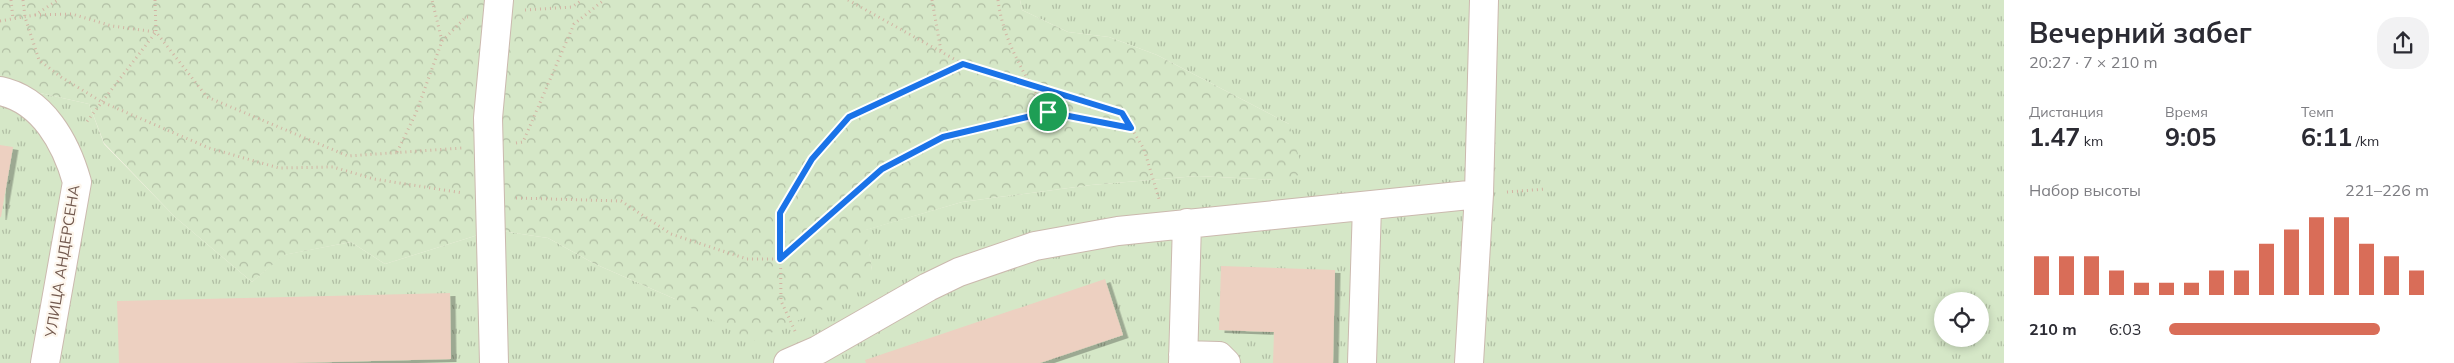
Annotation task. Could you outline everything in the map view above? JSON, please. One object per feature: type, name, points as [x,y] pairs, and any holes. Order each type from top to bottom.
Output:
[{"type":"lane","points":[[1469,363],[1479,194],[1484,0]]},
{"type":"lane","points":[[494,363],[488,118],[499,2]]},
{"type":"lane","name":"УЛИЦА АНДЕРСЕНА","points":[[0,91],[12,94],[32,107],[50,124],[70,159],[77,182],[45,363]]},
{"type":"lane","points":[[797,359],[928,287],[960,272],[1007,255],[1079,237],[1177,224],[1479,194]]},
{"type":"lane","points":[[1362,363],[1367,206]]},
{"type":"lane","points":[[1177,224],[1183,359],[1219,356],[1226,363]]},
{"type":"path","points":[[11,0],[13,19]]},
{"type":"path","points":[[23,0],[25,17],[39,60],[61,77],[102,102],[209,148],[279,168],[333,167],[374,179],[490,197],[621,202],[671,234],[746,259],[780,259],[882,169],[943,137],[1048,112],[1131,128]]},
{"type":"path","points":[[34,15],[58,0]]},
{"type":"path","points":[[155,0],[156,32],[206,97],[348,156],[397,153],[416,113],[442,41],[432,0]]},
{"type":"path","points":[[499,2],[527,11],[572,7],[582,0]]},
{"type":"path","points":[[848,0],[963,64],[1122,113],[1144,149],[1177,224]]},
{"type":"path","points":[[932,0],[941,52]]},
{"type":"path","points":[[998,0],[1000,12],[1021,68],[1048,112]]},
{"type":"path","points":[[0,21],[34,15],[72,14],[112,26],[156,32]]},
{"type":"path","points":[[85,124],[156,32]]},
{"type":"path","points":[[797,359],[780,301],[780,213],[812,159],[849,117],[963,64]]},
{"type":"path","points":[[1479,194],[1546,188]]},
{"type":"green space","points":[[0,0],[1020,0],[1022,10],[1068,32],[1109,37],[1157,55],[1289,124],[1304,174],[1275,180],[1197,176],[1091,185],[962,202],[866,230],[872,270],[856,294],[751,342],[675,299],[595,264],[548,238],[494,230],[385,264],[351,242],[284,255],[252,282],[175,217],[104,143],[89,104],[0,84]]},
{"type":"green space","points":[[1020,0],[2004,0],[2004,363],[0,363],[0,84],[89,104],[104,144],[175,217],[252,282],[283,255],[351,242],[385,264],[494,230],[548,238],[595,264],[675,299],[872,270],[865,230],[962,202],[1091,185],[1197,176],[1275,180],[1289,124],[1157,55],[1109,37],[1068,32],[1022,10]]},
{"type":"building","points":[[0,145],[13,147],[1,217],[0,217]]},
{"type":"building","points":[[1221,266],[1335,270],[1333,363],[1273,363],[1274,332],[1219,330]]},
{"type":"building","points":[[1105,279],[1123,335],[1040,363],[866,363],[865,360]]},
{"type":"building","points":[[450,293],[451,359],[293,363],[119,363],[117,301]]},
{"type":"route","points":[[963,64],[1122,113],[1131,128],[1048,112],[943,137],[882,169],[835,213],[780,259],[780,213],[812,159],[849,117],[963,64]]}]
